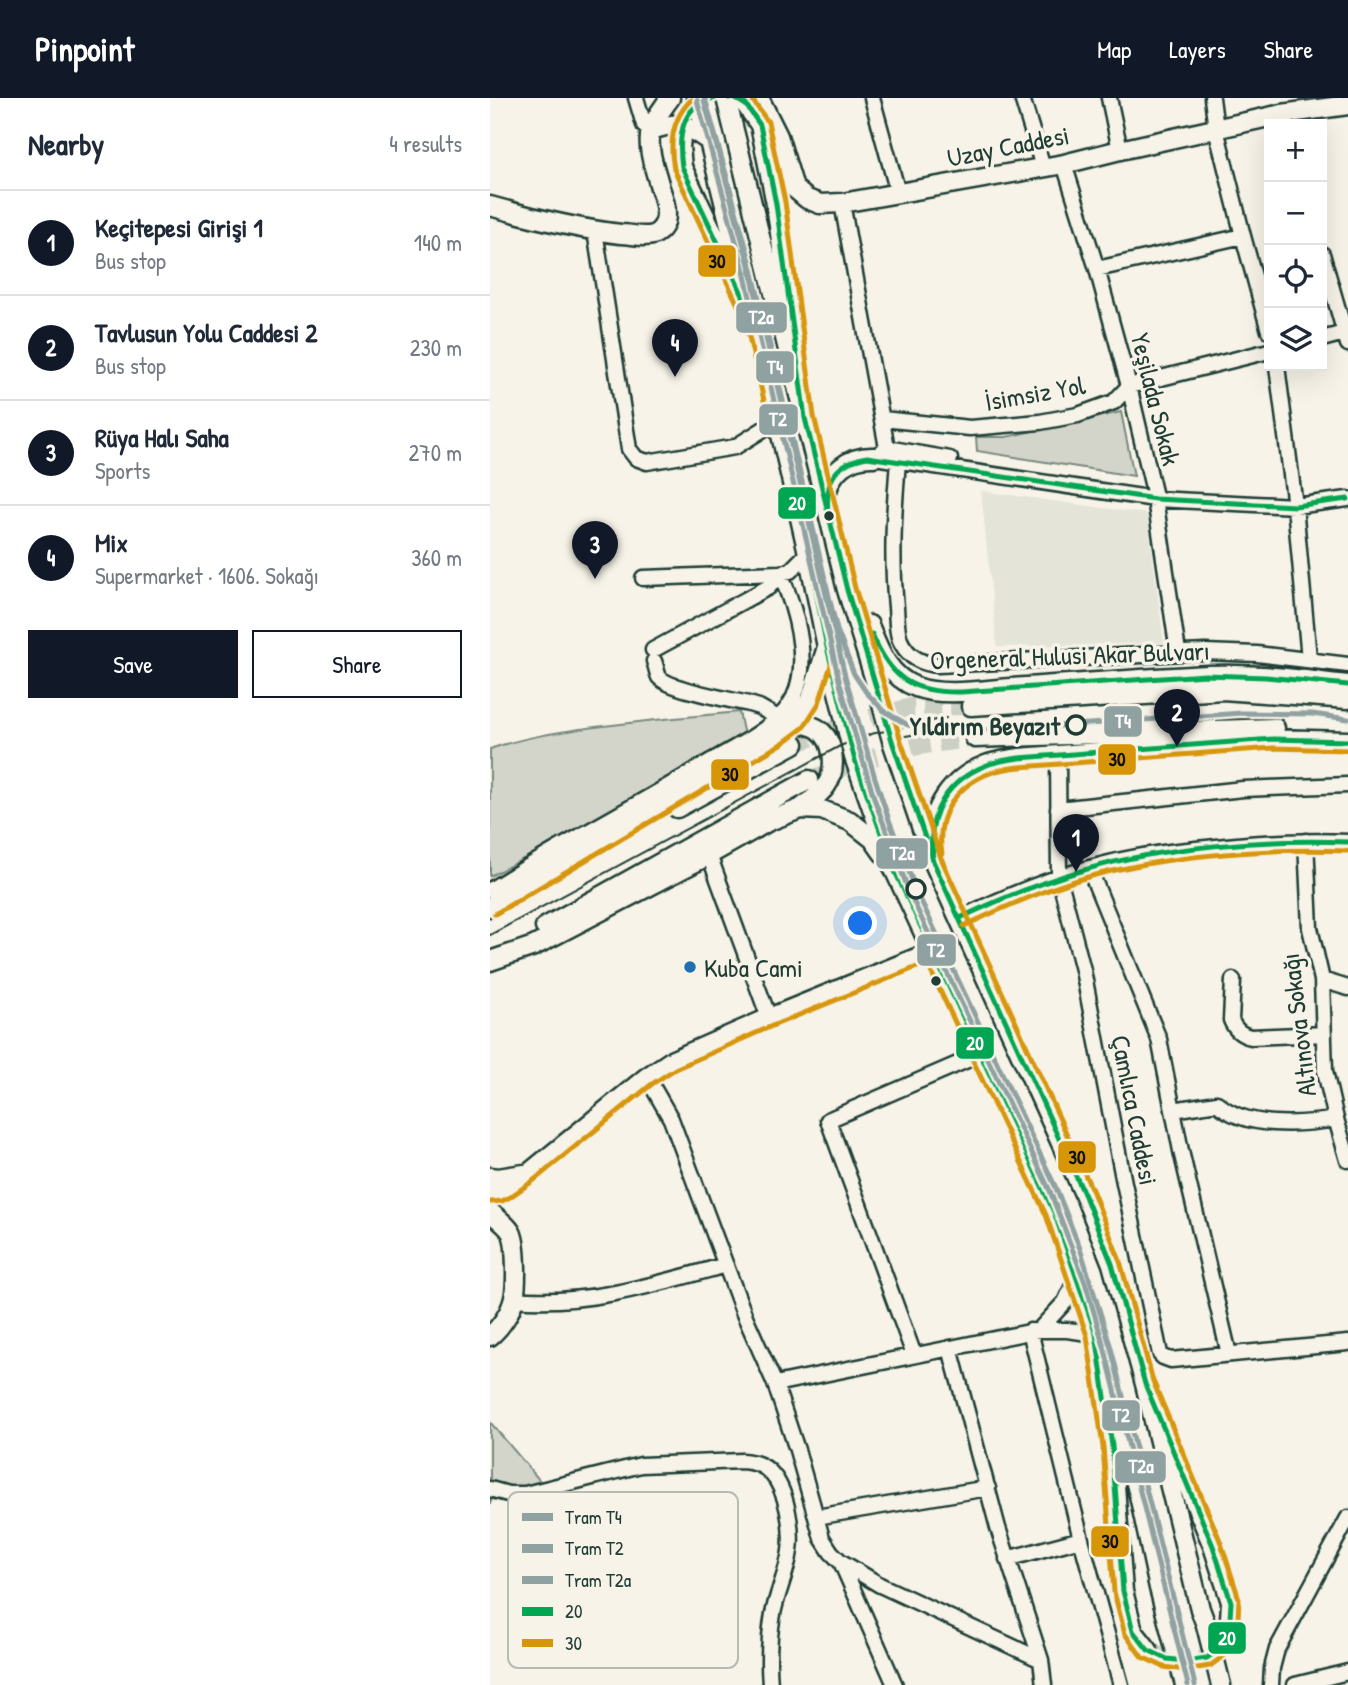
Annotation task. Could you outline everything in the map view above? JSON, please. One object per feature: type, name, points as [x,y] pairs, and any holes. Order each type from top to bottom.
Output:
[{"type":"main road","points":[[490,206],[595,231],[650,236],[656,233],[665,225],[666,211],[650,148],[651,130],[670,98]]},
{"type":"main road","points":[[696,98],[778,420],[827,647],[854,757],[893,867],[1054,1212],[1098,1338],[1185,1685]]},
{"type":"main road","points":[[726,98],[847,590],[893,744],[933,861],[1085,1196],[1112,1264],[1221,1685]]},
{"type":"main road","points":[[753,101],[776,204],[805,418]]},
{"type":"main road","name":"Uzay Caddesi","points":[[753,101],[778,136],[794,188],[807,199],[820,204],[842,203],[1064,164],[1216,129],[1264,122]]},
{"type":"main road","name":"Uzay Caddesi","points":[[1283,119],[1348,105]]},
{"type":"main road","points":[[651,130],[681,124],[709,141]]},
{"type":"main road","points":[[681,136],[682,167],[753,317]]},
{"type":"main road","points":[[826,500],[828,485],[836,471],[854,459],[881,452]]},
{"type":"main road","name":"Orgeneral Hulusi Akar Bulvarı","points":[[847,590],[861,605],[885,662],[904,681],[929,691],[1214,675],[1275,677],[1348,685]]},
{"type":"main road","points":[[490,907],[779,735],[787,720],[811,699],[827,647]]},
{"type":"main road","name":"Orgeneral Hulusi Akar Bulvarı","points":[[971,706],[1223,690],[1348,699]]},
{"type":"main road","points":[[490,959],[534,946],[813,800],[827,785],[834,764],[828,742],[817,729],[787,720]]},
{"type":"main road","points":[[975,738],[1272,728],[1348,741]]},
{"type":"main road","points":[[933,861],[931,833],[938,807],[955,784],[970,772],[989,764],[1019,758],[1273,739],[1348,741]]},
{"type":"main road","points":[[490,912],[794,744]]},
{"type":"main road","points":[[490,959],[809,780]]},
{"type":"main road","points":[[800,808],[822,810],[850,821],[873,839],[893,867]]},
{"type":"main road","points":[[490,1193],[500,1192],[528,1174],[647,1077],[671,1061],[931,952]]},
{"type":"main road","points":[[490,1177],[528,1174]]},
{"type":"main road","points":[[490,1213],[510,1231],[515,1257],[514,1299],[499,1328],[490,1336]]},
{"type":"main road","points":[[490,1227],[505,1239],[515,1257]]},
{"type":"main road","points":[[1098,1338],[1112,1446],[1123,1591],[1133,1631],[1148,1650]]},
{"type":"main road","points":[[1145,1384],[1216,1558],[1231,1602],[1229,1635]]},
{"type":"street","points":[[636,98],[644,125],[651,130]]},
{"type":"street","points":[[769,98],[778,136]]},
{"type":"street","points":[[872,98],[898,193]]},
{"type":"street","points":[[1022,98],[1043,167]]},
{"type":"street","points":[[1109,98],[1120,150]]},
{"type":"street","points":[[1212,98],[1216,129],[1264,313]]},
{"type":"street","name":"Yeşilada Sokak","points":[[1064,164],[1097,269],[1129,386],[1154,496],[1178,652]]},
{"type":"street","points":[[842,203],[882,419],[881,452]]},
{"type":"street","points":[[595,231],[629,449],[636,458],[648,462],[735,447],[778,420]]},
{"type":"street","points":[[1097,269],[1243,236]]},
{"type":"street","points":[[1327,270],[1347,336],[1327,338]]},
{"type":"street","name":"İsimsiz Yol","points":[[882,419],[970,428],[1040,422],[1078,415],[1114,402],[1129,386],[1264,352]]},
{"type":"street","points":[[1278,371],[1295,506],[1309,659]]},
{"type":"street","points":[[881,452],[1154,496]]},
{"type":"street","points":[[881,452],[898,461],[1154,496],[1295,506],[1348,499]]},
{"type":"street","points":[[898,461],[893,544],[898,635],[911,656],[924,663],[938,665],[1178,652],[1232,653],[1348,665]]},
{"type":"street","points":[[643,578],[780,573],[790,571],[808,553]]},
{"type":"street","points":[[780,573],[769,587],[654,656],[659,677],[666,682],[759,707],[787,720]]},
{"type":"street","points":[[490,890],[566,844],[787,720],[797,689],[801,658],[796,614],[780,573]]},
{"type":"street","name":"Çamlıca Caddesi","points":[[1058,756],[1059,877],[1083,970],[1125,1191],[1160,1354],[1171,1360],[1229,1354]]},
{"type":"street","points":[[1058,809],[1243,789],[1348,785]]},
{"type":"street","name":"Altınova Sokağı","points":[[1306,841],[1310,928],[1322,980],[1325,1071],[1348,1160]]},
{"type":"street","points":[[960,918],[1059,877],[1088,868],[1163,853],[1271,842],[1348,842]]},
{"type":"street","points":[[709,855],[769,1018]]},
{"type":"street","points":[[1088,868],[1160,1039],[1181,1151],[1229,1354],[1348,1343]]},
{"type":"street","points":[[1233,980],[1231,1020],[1240,1033],[1251,1037],[1324,1034]]},
{"type":"street","points":[[1322,980],[1348,988]]},
{"type":"street","points":[[914,1355],[828,1120],[981,1054]]},
{"type":"street","points":[[647,1077],[671,1119],[744,1314],[775,1384],[822,1538],[831,1552],[862,1575],[902,1596],[1041,1660]]},
{"type":"street","points":[[1173,1110],[1217,1103],[1229,1113],[1266,1122],[1304,1124],[1336,1119]]},
{"type":"street","points":[[514,1299],[577,1299],[651,1286],[726,1265]]},
{"type":"street","points":[[1035,1330],[1065,1301],[1077,1278]]},
{"type":"street","points":[[1035,1330],[1081,1539],[1121,1685]]},
{"type":"street","points":[[775,1384],[1035,1330],[1067,1330],[1098,1338]]},
{"type":"street","points":[[950,1348],[1007,1559],[1041,1660],[1044,1685]]},
{"type":"street","points":[[533,1492],[641,1465],[742,1461],[767,1469],[780,1490],[788,1515],[791,1538],[789,1558],[773,1615],[769,1655],[770,1685]]},
{"type":"street","points":[[816,1517],[988,1488]]},
{"type":"street","points":[[490,1489],[508,1494]]},
{"type":"street","points":[[1271,1685],[1273,1660],[1282,1639],[1348,1518]]},
{"type":"street","points":[[1007,1559],[1081,1539]]},
{"type":"street","points":[[840,1561],[895,1685]]},
{"type":"street","points":[[1295,1685],[1348,1672]]},
{"type":"shaded area","points":[[1121,412],[1134,476],[977,451],[976,437],[1006,437]]},
{"type":"shaded area","points":[[981,491],[1147,514],[1164,643],[997,647]]},
{"type":"shaded area","points":[[739,712],[746,745],[490,876],[490,749],[568,731]]},
{"type":"shaded area","points":[[490,1422],[549,1492],[508,1492],[508,1502],[492,1499],[490,1504]]},
{"type":"tunnel","points":[[681,137],[692,112],[701,104],[715,98]]},
{"type":"tunnel","points":[[794,744],[852,723],[911,707],[971,706]]},
{"type":"tunnel","points":[[809,780],[862,760],[918,746],[975,738]]},
{"type":"tunnel","points":[[1148,1650],[1165,1657],[1193,1661],[1211,1655],[1229,1635]]},
{"type":"tram line","name":"T4","points":[[705,98],[750,261],[837,630],[854,674],[884,711],[908,725],[946,732],[1242,713],[1312,714],[1348,719]]},
{"type":"tram line","name":"T2","points":[[697,100],[742,263],[840,684],[875,801],[910,894],[1050,1191],[1085,1282],[1105,1350],[1188,1685]]},
{"type":"tram line","name":"T2a","points":[[704,100],[748,261],[845,676],[875,778],[916,890],[1056,1188],[1081,1251],[1111,1348],[1195,1685]]},
{"type":"tram line","points":[[490,935],[840,746],[871,734],[946,718]]},
{"type":"tram line","points":[[888,739],[946,732]]},
{"type":"transit line","name":"30","points":[[693,98],[676,122],[672,140],[674,169],[745,320],[771,430]]},
{"type":"transit line","name":"20","points":[[715,98],[699,104],[687,116],[681,141],[682,167],[753,317],[854,757],[893,867],[1054,1212],[1096,1334],[1112,1446],[1123,1591],[1133,1631],[1148,1650],[1167,1659],[1185,1661],[1207,1658],[1219,1649],[1229,1635],[1231,1602],[1213,1546],[1145,1384],[1112,1264],[1085,1196],[933,861],[893,744],[847,590],[805,418],[776,204],[760,125],[746,105],[729,98]]},
{"type":"transit line","name":"30","points":[[491,1202],[502,1201],[533,1181],[652,1084],[675,1069],[927,963],[1046,1215],[1087,1336],[1103,1447],[1114,1592],[1125,1634],[1142,1657],[1164,1667],[1185,1670],[1210,1666],[1225,1655],[1237,1639],[1239,1599],[1221,1543],[1153,1381],[1120,1261],[1093,1192],[941,858],[901,741],[855,588],[814,416],[785,202],[768,122],[751,98]]},
{"type":"transit line","name":"20","points":[[828,513],[828,492],[834,475],[847,464],[867,457],[1155,499],[1295,506],[1348,499]]},
{"type":"transit line","name":"30","points":[[495,914],[783,743],[803,728],[819,703],[836,649],[817,550]]},
{"type":"transit line","name":"20","points":[[872,634],[887,662],[905,680],[916,686],[944,692],[1205,675],[1266,677],[1348,685]]},
{"type":"transit line","name":"20","points":[[933,855],[933,825],[943,800],[961,779],[995,762],[1273,739],[1348,741]]},
{"type":"transit line","name":"30","points":[[942,854],[942,827],[951,803],[968,785],[1000,770],[1273,748],[1348,750]]},
{"type":"transit line","name":"20","points":[[960,918],[1052,880],[1148,855],[1249,843],[1348,842]]},
{"type":"transit line","name":"30","points":[[964,926],[1040,893],[1119,869],[1184,858],[1250,852],[1348,851]]},
{"type":"place","name":"Mix","points":[[675,377]]},
{"type":"place","name":"Rüya Halı Saha","points":[[595,579]]},
{"type":"place","name":"Yıldırım Beyazıt","points":[[1076,725]]},
{"type":"place","name":"Tavlusun Yolu Caddesi 2","points":[[1177,747]]},
{"type":"place","name":"Keçitepesi Girişi 1","points":[[1076,872]]},
{"type":"place","name":"Kuba Cami","points":[[690,967]]}]
